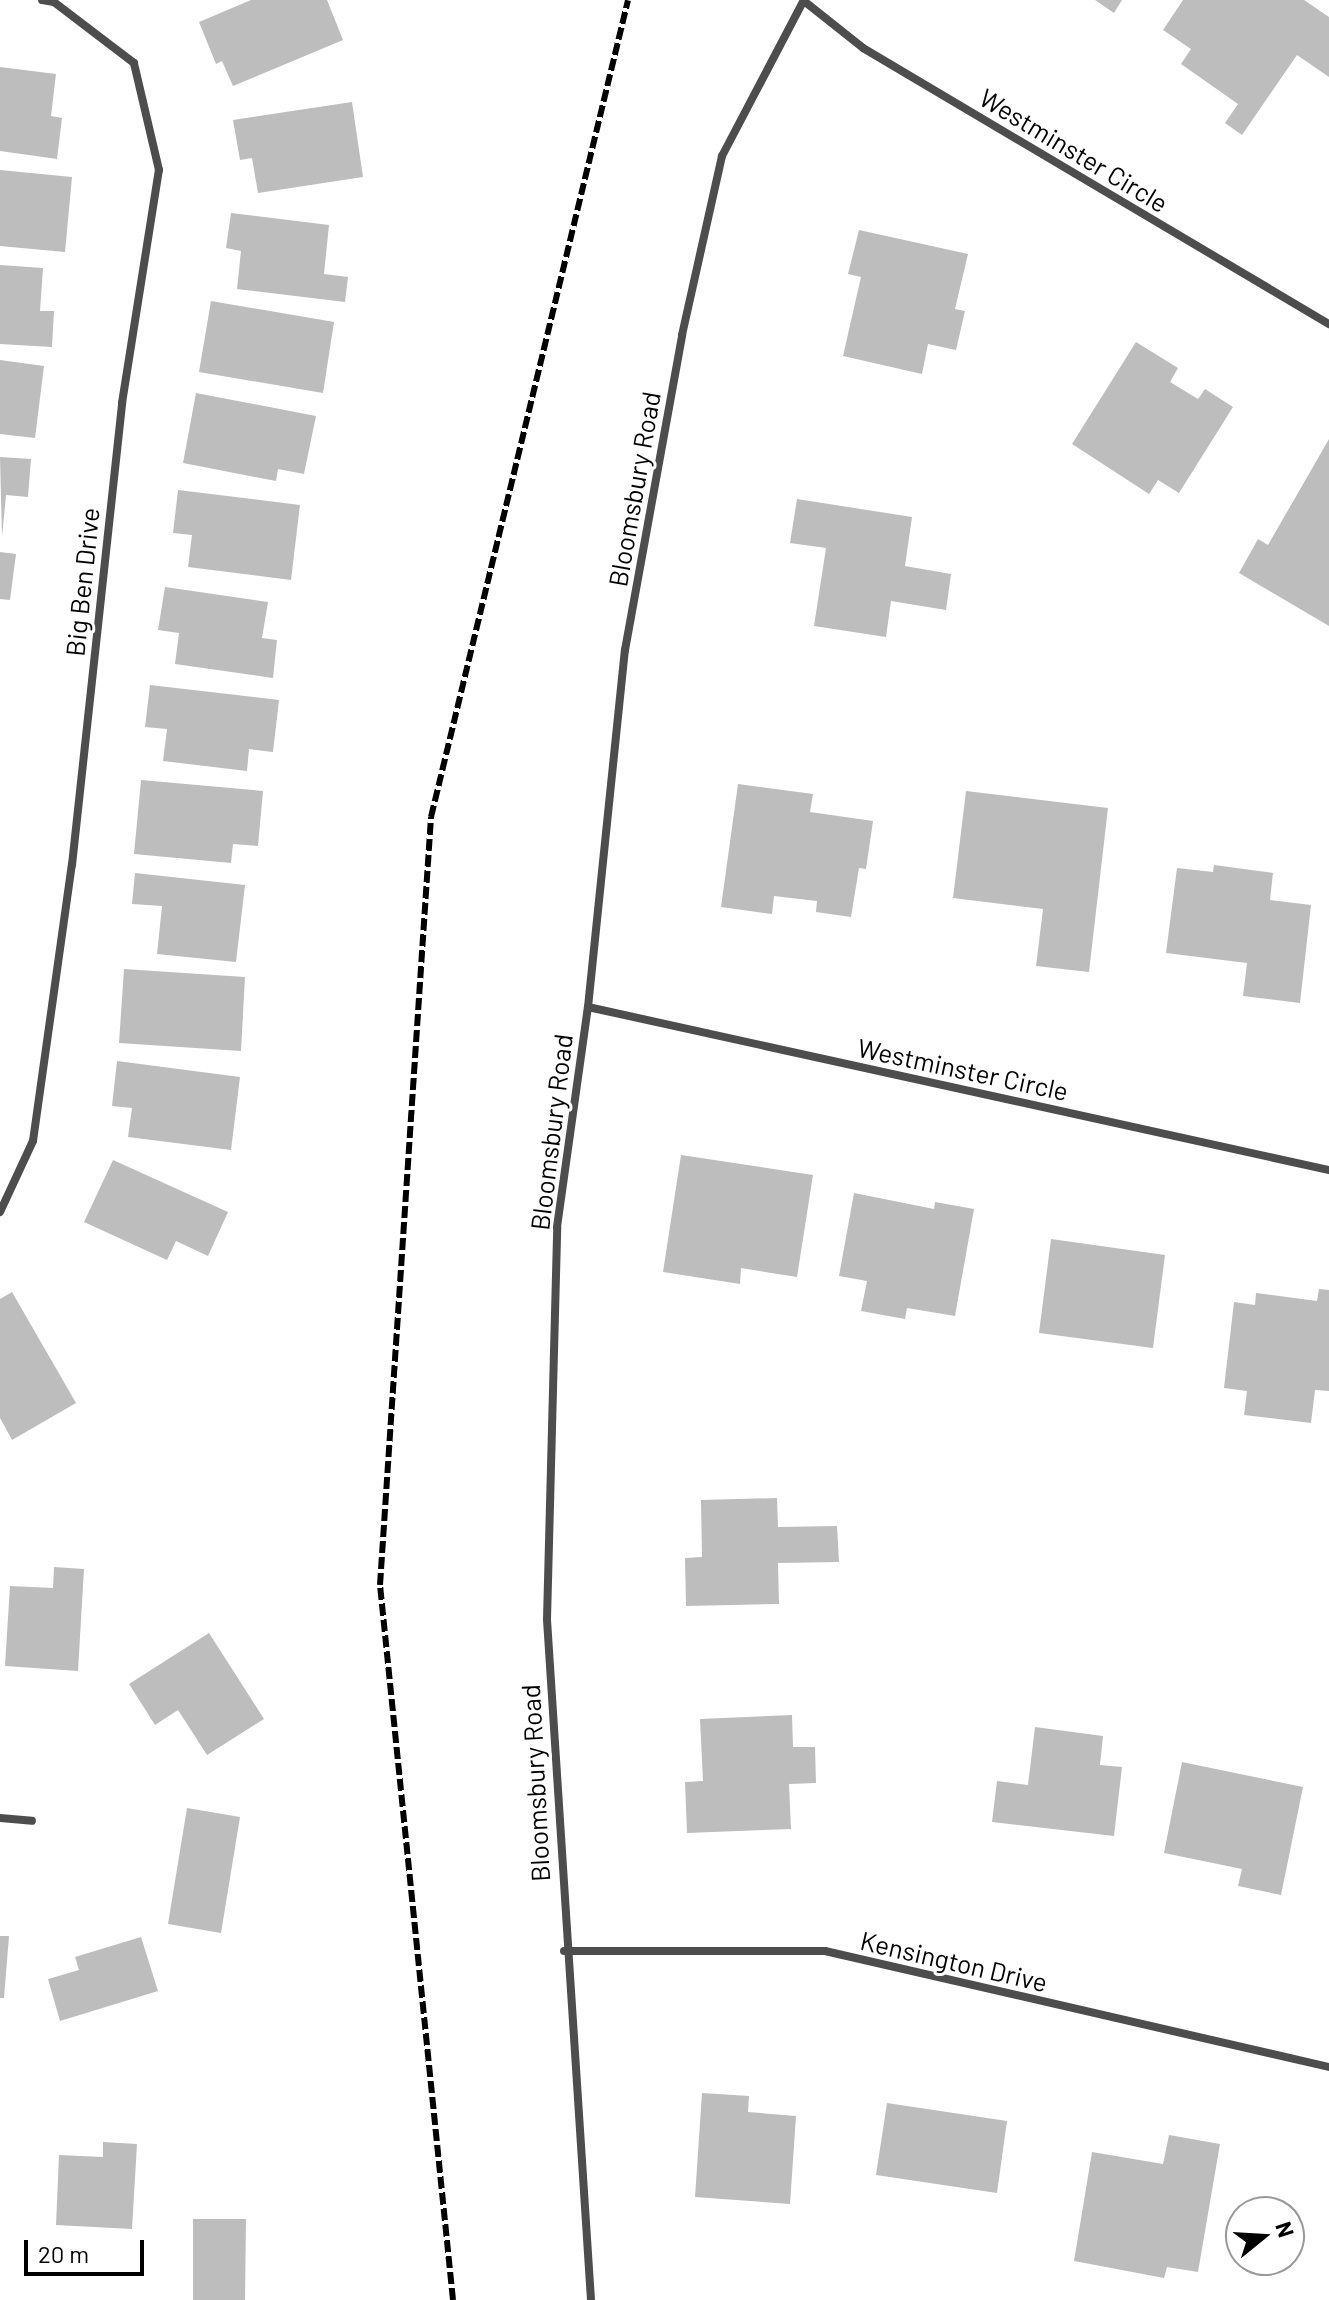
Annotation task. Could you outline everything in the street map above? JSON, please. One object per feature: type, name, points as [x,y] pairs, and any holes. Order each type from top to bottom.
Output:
[{"type":"street","name":"Big Ben Drive","points":[[0,1212],[33,1141],[72,865],[122,403],[159,170],[134,63],[54,2],[42,0]]},
{"type":"street","name":"Westminster Circle","points":[[804,0],[863,48],[1329,324]]},
{"type":"street","name":"Bloomsbury Road","points":[[591,2300],[564,1951],[547,1619],[557,1227],[588,1007],[625,650],[682,335],[722,156],[804,0]]},
{"type":"street","name":"Westminster Circle","points":[[588,1007],[1329,1170]]},
{"type":"street","points":[[0,1818],[32,1821]]},
{"type":"street","name":"Kensington Drive","points":[[564,1951],[729,1947],[825,1951],[1329,2067]]},
{"type":"building","points":[[251,0],[327,0],[343,40],[233,86],[222,61],[216,64],[199,22]]},
{"type":"building","points":[[1095,0],[1122,0],[1114,13]]},
{"type":"building","points":[[1183,0],[1304,0],[1329,17],[1329,77],[1297,55],[1242,135],[1225,123],[1238,104],[1181,64],[1191,49],[1163,30]]},
{"type":"building","points":[[0,67],[56,74],[51,116],[62,118],[57,159],[0,151]]},
{"type":"building","points":[[352,102],[363,177],[258,193],[252,158],[240,160],[233,120]]},
{"type":"building","points":[[0,170],[72,177],[65,252],[0,246]]},
{"type":"building","points":[[231,213],[329,225],[324,274],[348,277],[345,302],[237,289],[241,251],[226,248]]},
{"type":"building","points":[[859,230],[968,254],[955,309],[965,311],[956,350],[928,344],[922,374],[843,356],[861,277],[848,274]]},
{"type":"building","points":[[0,265],[43,268],[40,311],[54,311],[52,347],[0,344]]},
{"type":"building","points":[[211,301],[334,322],[323,393],[199,372]]},
{"type":"building","points":[[1136,342],[1178,368],[1170,382],[1198,399],[1205,389],[1233,407],[1179,493],[1158,480],[1149,494],[1072,444]]},
{"type":"building","points":[[0,360],[44,366],[35,438],[0,434]]},
{"type":"building","points":[[196,393],[316,416],[304,474],[278,469],[276,481],[183,463]]},
{"type":"building","points":[[1329,439],[1329,626],[1239,573],[1258,539],[1268,545]]},
{"type":"building","points":[[0,457],[31,459],[28,497],[6,495],[2,537]]},
{"type":"building","points":[[178,490],[300,505],[291,580],[188,567],[192,535],[173,533]]},
{"type":"building","points":[[797,499],[912,517],[905,566],[951,574],[946,610],[891,601],[886,637],[814,626],[826,548],[790,543]]},
{"type":"building","points":[[0,552],[16,554],[10,600],[0,599]]},
{"type":"building","points":[[165,587],[268,602],[262,638],[277,640],[273,678],[175,664],[179,633],[158,630]]},
{"type":"building","points":[[150,685],[279,700],[273,752],[249,749],[247,771],[163,761],[167,729],[145,727]]},
{"type":"building","points":[[141,780],[263,791],[258,846],[233,844],[231,863],[134,854]]},
{"type":"building","points":[[738,784],[813,794],[810,812],[873,821],[866,869],[859,868],[851,917],[816,912],[817,901],[774,896],[772,914],[721,907]]},
{"type":"building","points":[[966,791],[1108,808],[1089,972],[1036,966],[1043,909],[953,898]]},
{"type":"building","points":[[1214,865],[1273,873],[1270,900],[1311,905],[1300,1003],[1243,996],[1247,963],[1166,953],[1177,868],[1213,872]]},
{"type":"building","points":[[135,873],[245,885],[236,962],[157,954],[162,906],[132,904]]},
{"type":"building","points":[[124,969],[245,977],[241,1051],[119,1043]]},
{"type":"building","points":[[117,1061],[240,1077],[231,1150],[128,1137],[132,1108],[112,1106]]},
{"type":"building","points":[[681,1155],[813,1175],[797,1277],[741,1268],[740,1284],[663,1272]]},
{"type":"building","points":[[113,1160],[228,1212],[208,1256],[176,1241],[167,1260],[84,1222]]},
{"type":"building","points":[[854,1193],[934,1209],[935,1202],[974,1209],[955,1316],[907,1308],[905,1319],[861,1311],[867,1281],[839,1276]]},
{"type":"building","points":[[1051,1239],[1165,1255],[1153,1348],[1039,1333]]},
{"type":"building","points":[[1319,1289],[1329,1290],[1329,1391],[1315,1390],[1311,1423],[1244,1415],[1247,1391],[1224,1388],[1234,1302],[1255,1305],[1256,1293],[1317,1301]]},
{"type":"building","points":[[12,1292],[76,1403],[12,1440],[0,1418],[0,1299]]},
{"type":"building","points":[[777,1498],[778,1527],[837,1526],[839,1562],[778,1563],[779,1604],[686,1606],[685,1558],[702,1557],[701,1500]]},
{"type":"building","points":[[54,1567],[84,1569],[78,1671],[5,1666],[10,1586],[53,1588]]},
{"type":"building","points":[[209,1633],[264,1719],[207,1755],[178,1710],[155,1725],[129,1684]]},
{"type":"building","points":[[792,1715],[793,1747],[815,1747],[816,1783],[789,1784],[791,1829],[687,1833],[685,1782],[703,1781],[700,1719]]},
{"type":"building","points":[[1035,1727],[1103,1736],[1100,1765],[1122,1767],[1114,1836],[992,1822],[997,1781],[1028,1785]]},
{"type":"building","points":[[1182,1762],[1303,1787],[1281,1895],[1238,1886],[1242,1869],[1164,1853]]},
{"type":"building","points":[[187,1808],[240,1817],[221,1933],[168,1924]]},
{"type":"building","points":[[0,1936],[9,1936],[4,1998],[0,1998]]},
{"type":"building","points":[[141,1937],[158,1991],[60,2021],[48,1979],[79,1970],[75,1957]]},
{"type":"building","points":[[702,2093],[749,2096],[748,2112],[796,2116],[790,2204],[695,2197]]},
{"type":"building","points":[[887,2103],[1007,2121],[997,2193],[876,2175]]},
{"type":"building","points":[[1169,2135],[1220,2144],[1198,2272],[1167,2267],[1164,2278],[1074,2261],[1092,2152],[1163,2164]]},
{"type":"building","points":[[103,2142],[137,2144],[132,2229],[56,2225],[59,2155],[103,2157]]},
{"type":"building","points":[[193,2219],[246,2219],[245,2300],[193,2300]]},
{"type":"railway","points":[[453,2300],[380,1585],[431,817],[628,0]]}]
